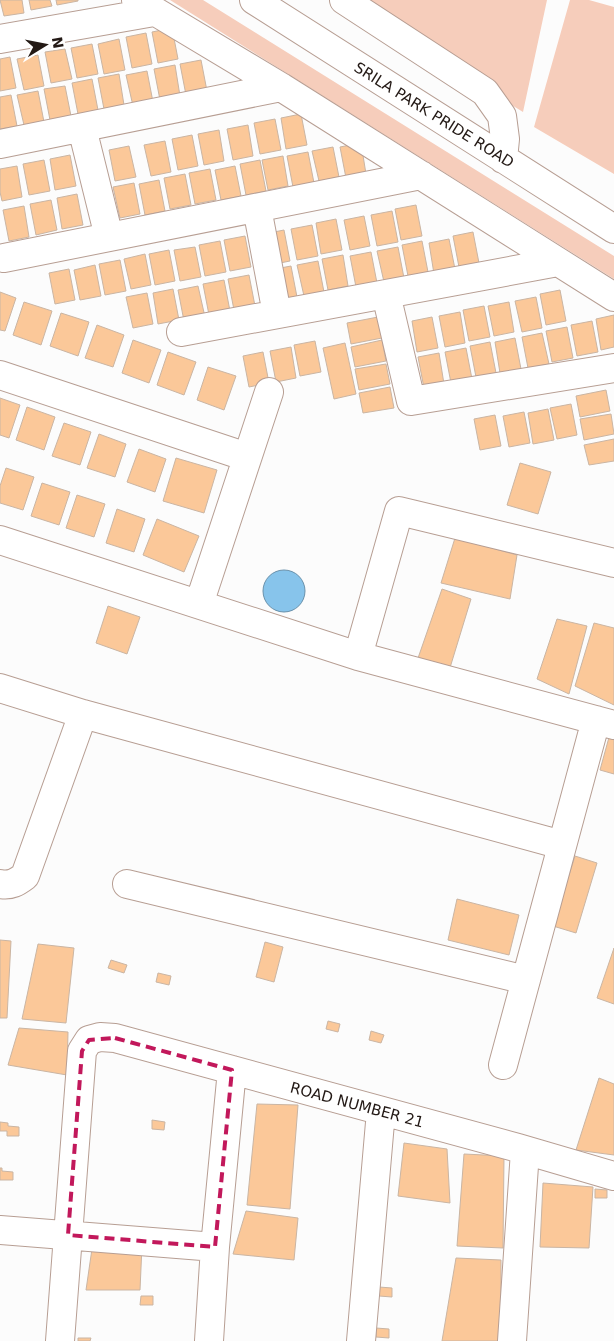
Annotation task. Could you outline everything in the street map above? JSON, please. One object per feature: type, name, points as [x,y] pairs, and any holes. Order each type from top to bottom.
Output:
[{"type":"street","name":"SRILA PARK PRIDE ROAD","points":[[254,0],[614,230]]},
{"type":"street","points":[[344,0],[485,92],[502,116],[505,140],[503,159]]},
{"type":"street","points":[[0,39],[145,6],[281,87],[614,298]]},
{"type":"street","points":[[0,144],[281,87]]},
{"type":"street","points":[[82,128],[109,237]]},
{"type":"street","points":[[4,258],[421,175]]},
{"type":"street","points":[[257,208],[277,314]]},
{"type":"street","points":[[181,332],[558,262]]},
{"type":"street","points":[[386,294],[411,401],[614,368]]},
{"type":"street","points":[[0,376],[247,457]]},
{"type":"street","points":[[199,604],[269,392]]},
{"type":"street","points":[[358,656],[399,510],[614,563]]},
{"type":"street","points":[[0,540],[358,656],[605,723],[562,845],[503,1064]]},
{"type":"street","points":[[0,688],[83,714],[562,845]]},
{"type":"street","points":[[0,884],[14,884],[25,876],[83,714]]},
{"type":"street","points":[[127,884],[526,980]]},
{"type":"street","name":"ROAD NUMBER 21","points":[[68,1235],[82,1051],[89,1040],[100,1037],[115,1038],[614,1176]]},
{"type":"street","points":[[210,1341],[216,1247],[232,1070]]},
{"type":"street","points":[[361,1341],[381,1111]]},
{"type":"street","points":[[512,1341],[525,1151]]},
{"type":"street","points":[[0,1230],[216,1247]]},
{"type":"street","points":[[60,1341],[68,1235]]},
{"type":"highlighted area","points":[[115,1038],[232,1070],[215,1247],[68,1235],[82,1051],[89,1040]]},
{"type":"shaded area","points":[[170,0],[203,0],[614,256],[614,279]]},
{"type":"shaded area","points":[[341,0],[547,0],[523,112]]},
{"type":"shaded area","points":[[570,0],[589,0],[614,7],[614,174],[534,127]]},
{"type":"water","points":[[284,570],[299,576],[305,591],[299,606],[284,612],[269,606],[263,591],[269,576]]},
{"type":"building","points":[[0,0],[22,0],[24,13],[4,16]]},
{"type":"building","points":[[29,0],[50,0],[52,6],[31,10]]},
{"type":"building","points":[[56,0],[78,0],[78,1],[57,5]]},
{"type":"building","points":[[172,28],[178,59],[158,63],[152,32]]},
{"type":"building","points":[[146,33],[152,64],[132,68],[126,37]]},
{"type":"building","points":[[119,39],[125,70],[104,74],[98,44]]},
{"type":"building","points":[[92,44],[98,74],[77,78],[71,48]]},
{"type":"building","points":[[65,49],[72,79],[51,83],[45,52]]},
{"type":"building","points":[[38,55],[44,86],[24,90],[17,59]]},
{"type":"building","points":[[10,57],[16,88],[0,91],[0,59]]},
{"type":"building","points":[[201,60],[207,91],[186,95],[180,64]]},
{"type":"building","points":[[175,65],[180,96],[160,100],[154,69]]},
{"type":"building","points":[[147,71],[153,102],[133,106],[126,75]]},
{"type":"building","points":[[119,74],[124,105],[104,109],[98,78]]},
{"type":"building","points":[[92,79],[98,110],[78,114],[72,83]]},
{"type":"building","points":[[65,86],[71,116],[50,120],[44,89]]},
{"type":"building","points":[[38,91],[44,122],[24,125],[17,95]]},
{"type":"building","points":[[11,95],[17,126],[0,129],[0,97]]},
{"type":"building","points":[[301,114],[307,145],[286,149],[281,118]]},
{"type":"building","points":[[275,119],[281,150],[260,154],[254,123]]},
{"type":"building","points":[[248,125],[253,156],[233,160],[227,129]]},
{"type":"building","points":[[219,130],[224,161],[204,165],[198,134]]},
{"type":"building","points":[[192,135],[198,166],[178,170],[172,139]]},
{"type":"building","points":[[165,141],[171,172],[151,176],[144,145]]},
{"type":"building","points":[[361,143],[366,174],[346,178],[340,147]]},
{"type":"building","points":[[129,146],[136,177],[115,181],[109,150]]},
{"type":"building","points":[[333,147],[339,177],[319,181],[312,151]]},
{"type":"building","points":[[308,152],[314,183],[293,187],[287,156]]},
{"type":"building","points":[[70,155],[76,186],[55,190],[50,159]]},
{"type":"building","points":[[283,156],[288,186],[268,190],[262,160]]},
{"type":"building","points":[[44,160],[50,191],[29,195],[23,164]]},
{"type":"building","points":[[260,160],[266,191],[246,195],[240,164]]},
{"type":"building","points":[[17,166],[22,197],[2,201],[0,169]]},
{"type":"building","points":[[235,166],[241,196],[221,200],[215,170]]},
{"type":"building","points":[[210,169],[216,200],[195,204],[189,173]]},
{"type":"building","points":[[185,174],[191,205],[170,209],[164,178]]},
{"type":"building","points":[[159,180],[165,211],[145,215],[139,184]]},
{"type":"building","points":[[134,183],[140,214],[120,218],[113,187]]},
{"type":"building","points":[[77,194],[83,225],[62,229],[57,198]]},
{"type":"building","points":[[51,200],[57,230],[36,235],[30,204]]},
{"type":"building","points":[[416,205],[422,236],[401,240],[395,209]]},
{"type":"building","points":[[24,206],[29,237],[9,241],[3,210]]},
{"type":"building","points":[[392,211],[398,242],[377,246],[371,215]]},
{"type":"building","points":[[364,216],[370,246],[350,250],[344,220]]},
{"type":"building","points":[[336,219],[342,250],[321,254],[316,223]]},
{"type":"building","points":[[312,225],[318,256],[297,260],[291,229]]},
{"type":"building","points":[[284,230],[290,261],[270,265],[264,234]]},
{"type":"building","points":[[473,232],[479,263],[459,267],[453,236]]},
{"type":"building","points":[[245,236],[251,267],[230,271],[224,240]]},
{"type":"building","points":[[449,239],[455,269],[434,274],[429,243]]},
{"type":"building","points":[[220,241],[226,272],[205,276],[199,245]]},
{"type":"building","points":[[422,241],[428,272],[408,276],[402,245]]},
{"type":"building","points":[[195,247],[201,277],[180,281],[174,250]]},
{"type":"building","points":[[398,247],[404,278],[384,282],[377,251]]},
{"type":"building","points":[[169,250],[175,281],[155,285],[149,254]]},
{"type":"building","points":[[371,252],[377,283],[356,287],[350,256]]},
{"type":"building","points":[[145,254],[151,285],[131,289],[124,259]]},
{"type":"building","points":[[343,255],[348,286],[328,290],[322,259]]},
{"type":"building","points":[[120,260],[126,291],[105,295],[99,264]]},
{"type":"building","points":[[318,261],[324,292],[304,296],[297,265]]},
{"type":"building","points":[[95,265],[101,296],[80,300],[74,270]]},
{"type":"building","points":[[291,266],[297,297],[276,301],[270,270]]},
{"type":"building","points":[[69,269],[75,300],[55,304],[49,273]]},
{"type":"building","points":[[249,275],[255,306],[234,310],[228,279]]},
{"type":"building","points":[[224,280],[230,311],[209,315],[203,284]]},
{"type":"building","points":[[198,286],[205,317],[184,321],[178,290]]},
{"type":"building","points":[[173,289],[179,320],[158,324],[153,293]]},
{"type":"building","points":[[560,290],[566,321],[546,325],[540,294]]},
{"type":"building","points":[[0,292],[16,298],[5,331],[0,330]]},
{"type":"building","points":[[147,293],[153,324],[133,328],[126,297]]},
{"type":"building","points":[[536,297],[542,328],[522,332],[515,301]]},
{"type":"building","points":[[24,302],[52,311],[41,345],[13,335]]},
{"type":"building","points":[[509,302],[514,332],[494,336],[488,306]]},
{"type":"building","points":[[484,306],[490,337],[469,341],[463,310]]},
{"type":"building","points":[[460,312],[465,343],[445,347],[439,316]]},
{"type":"building","points":[[61,313],[89,322],[78,356],[50,346]]},
{"type":"building","points":[[614,315],[614,347],[601,350],[596,319]]},
{"type":"building","points":[[378,317],[382,338],[351,344],[347,323]]},
{"type":"building","points":[[432,317],[438,348],[417,352],[412,321]]},
{"type":"building","points":[[592,321],[598,352],[577,356],[571,325]]},
{"type":"building","points":[[97,325],[124,335],[113,367],[85,358]]},
{"type":"building","points":[[567,327],[573,358],[552,362],[546,331]]},
{"type":"building","points":[[542,333],[549,364],[528,368],[522,337]]},
{"type":"building","points":[[515,338],[521,369],[500,373],[495,342]]},
{"type":"building","points":[[133,340],[161,350],[149,383],[122,373]]},
{"type":"building","points":[[382,340],[386,361],[355,367],[351,347]]},
{"type":"building","points":[[315,341],[321,372],[300,376],[294,345]]},
{"type":"building","points":[[490,342],[496,373],[476,377],[470,346]]},
{"type":"building","points":[[345,343],[356,394],[334,399],[323,348]]},
{"type":"building","points":[[291,347],[296,378],[276,382],[270,351]]},
{"type":"building","points":[[466,348],[472,379],[451,383],[445,352]]},
{"type":"building","points":[[168,352],[196,362],[184,395],[157,385]]},
{"type":"building","points":[[263,352],[269,383],[249,387],[243,356]]},
{"type":"building","points":[[439,353],[444,384],[424,388],[418,357]]},
{"type":"building","points":[[386,364],[390,384],[359,390],[355,369]]},
{"type":"building","points":[[208,367],[236,376],[224,410],[197,400]]},
{"type":"building","points":[[390,387],[394,408],[363,413],[359,393]]},
{"type":"building","points":[[606,390],[610,411],[580,417],[576,396]]},
{"type":"building","points":[[0,398],[20,405],[9,438],[0,435]]},
{"type":"building","points":[[571,404],[577,435],[557,439],[550,408]]},
{"type":"building","points":[[27,407],[55,417],[44,450],[16,440]]},
{"type":"building","points":[[548,409],[554,440],[533,444],[528,413]]},
{"type":"building","points":[[524,412],[530,443],[509,447],[503,416]]},
{"type":"building","points":[[611,414],[614,434],[584,440],[580,419]]},
{"type":"building","points":[[495,415],[501,446],[480,450],[474,419]]},
{"type":"building","points":[[64,423],[91,432],[80,465],[52,456]]},
{"type":"building","points":[[99,434],[126,444],[115,477],[87,468]]},
{"type":"building","points":[[614,439],[614,461],[589,465],[584,445]]},
{"type":"building","points":[[139,449],[166,459],[155,492],[127,482]]},
{"type":"building","points":[[176,458],[217,470],[204,513],[163,501]]},
{"type":"building","points":[[520,463],[551,472],[538,514],[507,505]]},
{"type":"building","points":[[6,468],[34,477],[23,510],[0,503],[0,486]]},
{"type":"building","points":[[42,483],[70,492],[59,525],[31,516]]},
{"type":"building","points":[[77,495],[105,504],[94,537],[66,528]]},
{"type":"building","points":[[117,509],[145,519],[134,552],[106,543]]},
{"type":"building","points":[[157,519],[199,536],[184,572],[143,555]]},
{"type":"building","points":[[455,538],[517,555],[510,599],[441,583]]},
{"type":"building","points":[[442,589],[471,599],[449,671],[417,661]]},
{"type":"building","points":[[108,606],[140,617],[127,654],[96,643]]},
{"type":"building","points":[[557,619],[587,626],[569,694],[537,679]]},
{"type":"building","points":[[594,623],[614,628],[614,705],[575,686]]},
{"type":"building","points":[[611,730],[614,731],[614,774],[600,770]]},
{"type":"building","points":[[575,856],[597,863],[576,933],[553,926]]},
{"type":"building","points":[[457,899],[519,915],[509,955],[448,940]]},
{"type":"building","points":[[0,940],[11,941],[7,1018],[0,1018]]},
{"type":"building","points":[[265,942],[283,947],[274,982],[256,977]]},
{"type":"building","points":[[38,944],[74,948],[66,1023],[22,1019]]},
{"type":"building","points":[[614,948],[614,1004],[597,998]]},
{"type":"building","points":[[111,960],[127,965],[124,973],[108,968]]},
{"type":"building","points":[[158,973],[171,976],[169,985],[156,982]]},
{"type":"building","points":[[328,1021],[340,1024],[338,1032],[326,1029]]},
{"type":"building","points":[[19,1028],[68,1032],[67,1075],[8,1065]]},
{"type":"building","points":[[371,1031],[384,1035],[381,1043],[369,1040]]},
{"type":"building","points":[[599,1078],[614,1084],[614,1155],[576,1150]]},
{"type":"building","points":[[257,1104],[298,1105],[290,1209],[247,1205]]},
{"type":"building","points":[[152,1120],[165,1122],[164,1130],[152,1129]]},
{"type":"building","points":[[0,1122],[8,1123],[8,1126],[19,1127],[19,1136],[7,1136],[7,1131],[0,1131]]},
{"type":"building","points":[[404,1143],[447,1149],[450,1203],[398,1196]]},
{"type":"building","points":[[464,1154],[504,1156],[503,1248],[457,1246]]},
{"type":"building","points":[[0,1168],[2,1168],[2,1171],[13,1172],[13,1180],[0,1180]]},
{"type":"building","points":[[543,1183],[593,1187],[589,1248],[540,1247]]},
{"type":"building","points":[[595,1189],[607,1190],[607,1198],[595,1198]]},
{"type":"building","points":[[246,1211],[298,1218],[294,1260],[233,1254]]},
{"type":"building","points":[[93,1242],[142,1246],[140,1290],[86,1290]]},
{"type":"building","points":[[456,1258],[501,1260],[501,1341],[442,1341]]},
{"type":"building","points":[[379,1287],[392,1288],[392,1297],[379,1296]]},
{"type":"building","points":[[141,1296],[153,1296],[153,1305],[140,1305]]},
{"type":"building","points":[[376,1328],[389,1329],[389,1338],[376,1337]]},
{"type":"building","points":[[78,1338],[91,1338],[90,1341],[78,1341]]}]
